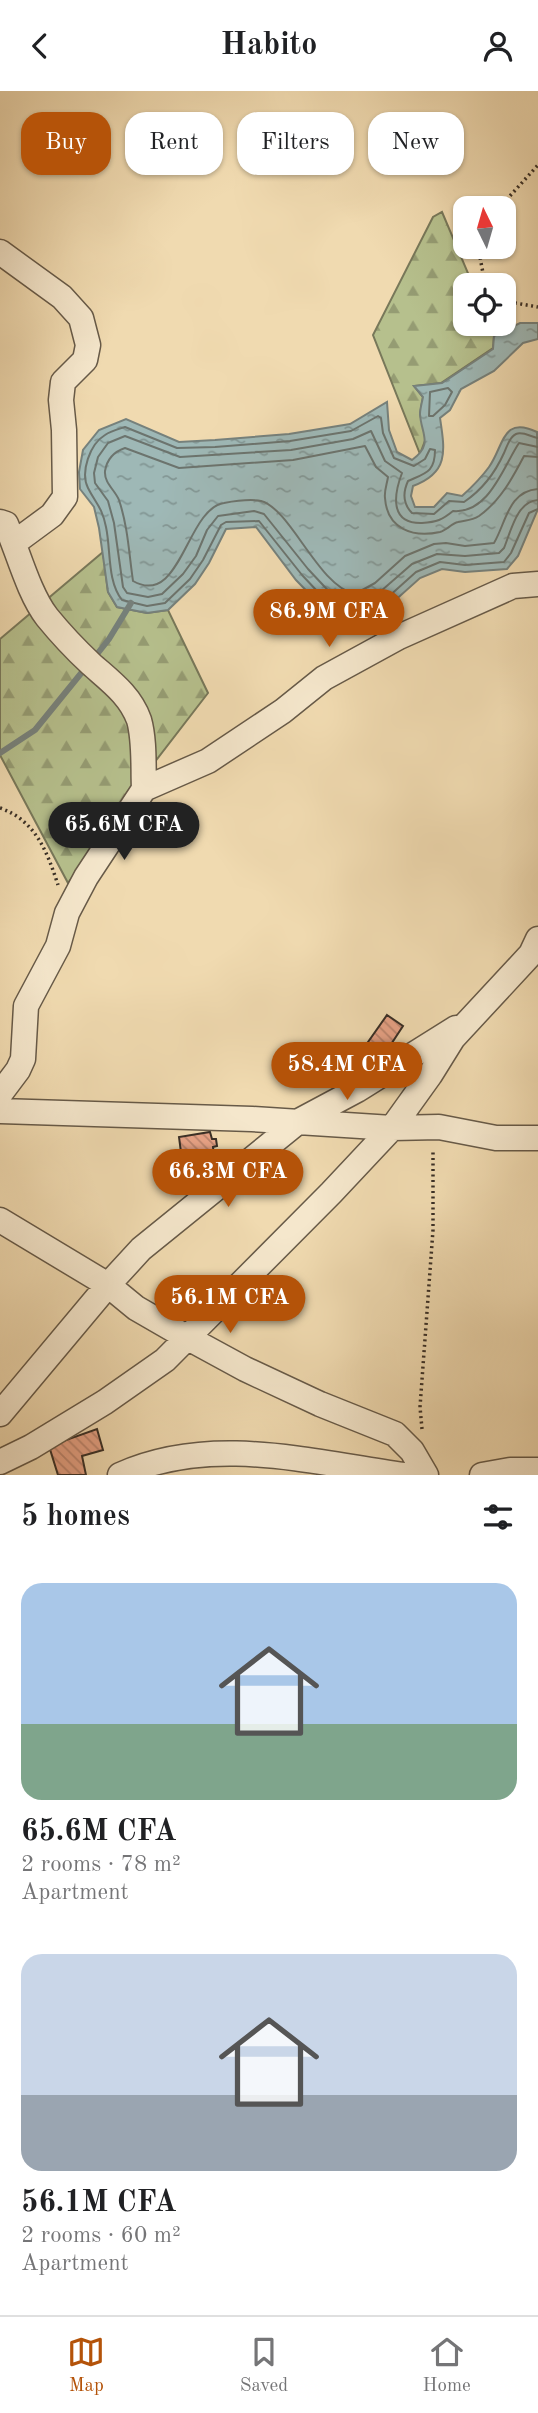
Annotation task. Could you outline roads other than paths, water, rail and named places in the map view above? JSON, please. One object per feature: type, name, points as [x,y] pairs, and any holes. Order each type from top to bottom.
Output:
[{"type":"street","points":[[0,252],[62,297],[81,318],[88,345],[85,360],[63,382],[61,400],[65,497],[52,515],[14,543]]},
{"type":"street","points":[[0,523],[6,524],[37,602],[48,618],[90,663],[116,684],[129,701],[141,732],[144,789]]},
{"type":"street","points":[[0,1094],[23,1059],[26,1006],[58,946],[66,913],[86,877],[144,789],[208,761],[284,711],[324,678],[399,637],[513,586],[538,584]]},
{"type":"street","points":[[0,1462],[31,1447],[105,1402],[165,1360],[188,1338],[392,1128],[453,1038],[531,954],[538,939]]},
{"type":"street","points":[[0,1415],[141,1249],[299,1121],[357,1090],[468,1020]]},
{"type":"street","points":[[0,1111],[299,1121],[392,1128],[439,1127],[496,1138],[538,1138]]},
{"type":"street","points":[[0,1220],[108,1285],[136,1308],[245,1369],[307,1399],[395,1434],[412,1451],[426,1475]]},
{"type":"street","points":[[120,1475],[163,1459],[261,1454],[403,1475]]},
{"type":"street","points":[[482,1475],[538,1469]]},
{"type":"water","points":[[538,323],[538,339],[523,343],[494,371],[461,389],[450,410],[440,418],[443,451],[439,467],[425,481],[413,486],[411,496],[415,507],[434,507],[447,493],[462,496],[489,467],[510,430],[517,427],[537,432],[538,509],[518,556],[507,569],[465,572],[442,569],[420,578],[391,604],[370,617],[355,621],[330,615],[296,580],[256,527],[226,529],[195,584],[168,610],[147,613],[117,607],[108,592],[94,507],[80,489],[79,472],[83,450],[99,430],[126,419],[179,442],[289,434],[350,424],[387,402],[389,430],[397,452],[412,460],[423,449],[425,439],[420,414],[423,397],[414,386],[442,383],[493,349],[494,336],[516,336],[516,325]]},
{"type":"waterway","points":[[94,658],[131,603]]},
{"type":"waterway","points":[[0,753],[35,730],[87,666]]}]
